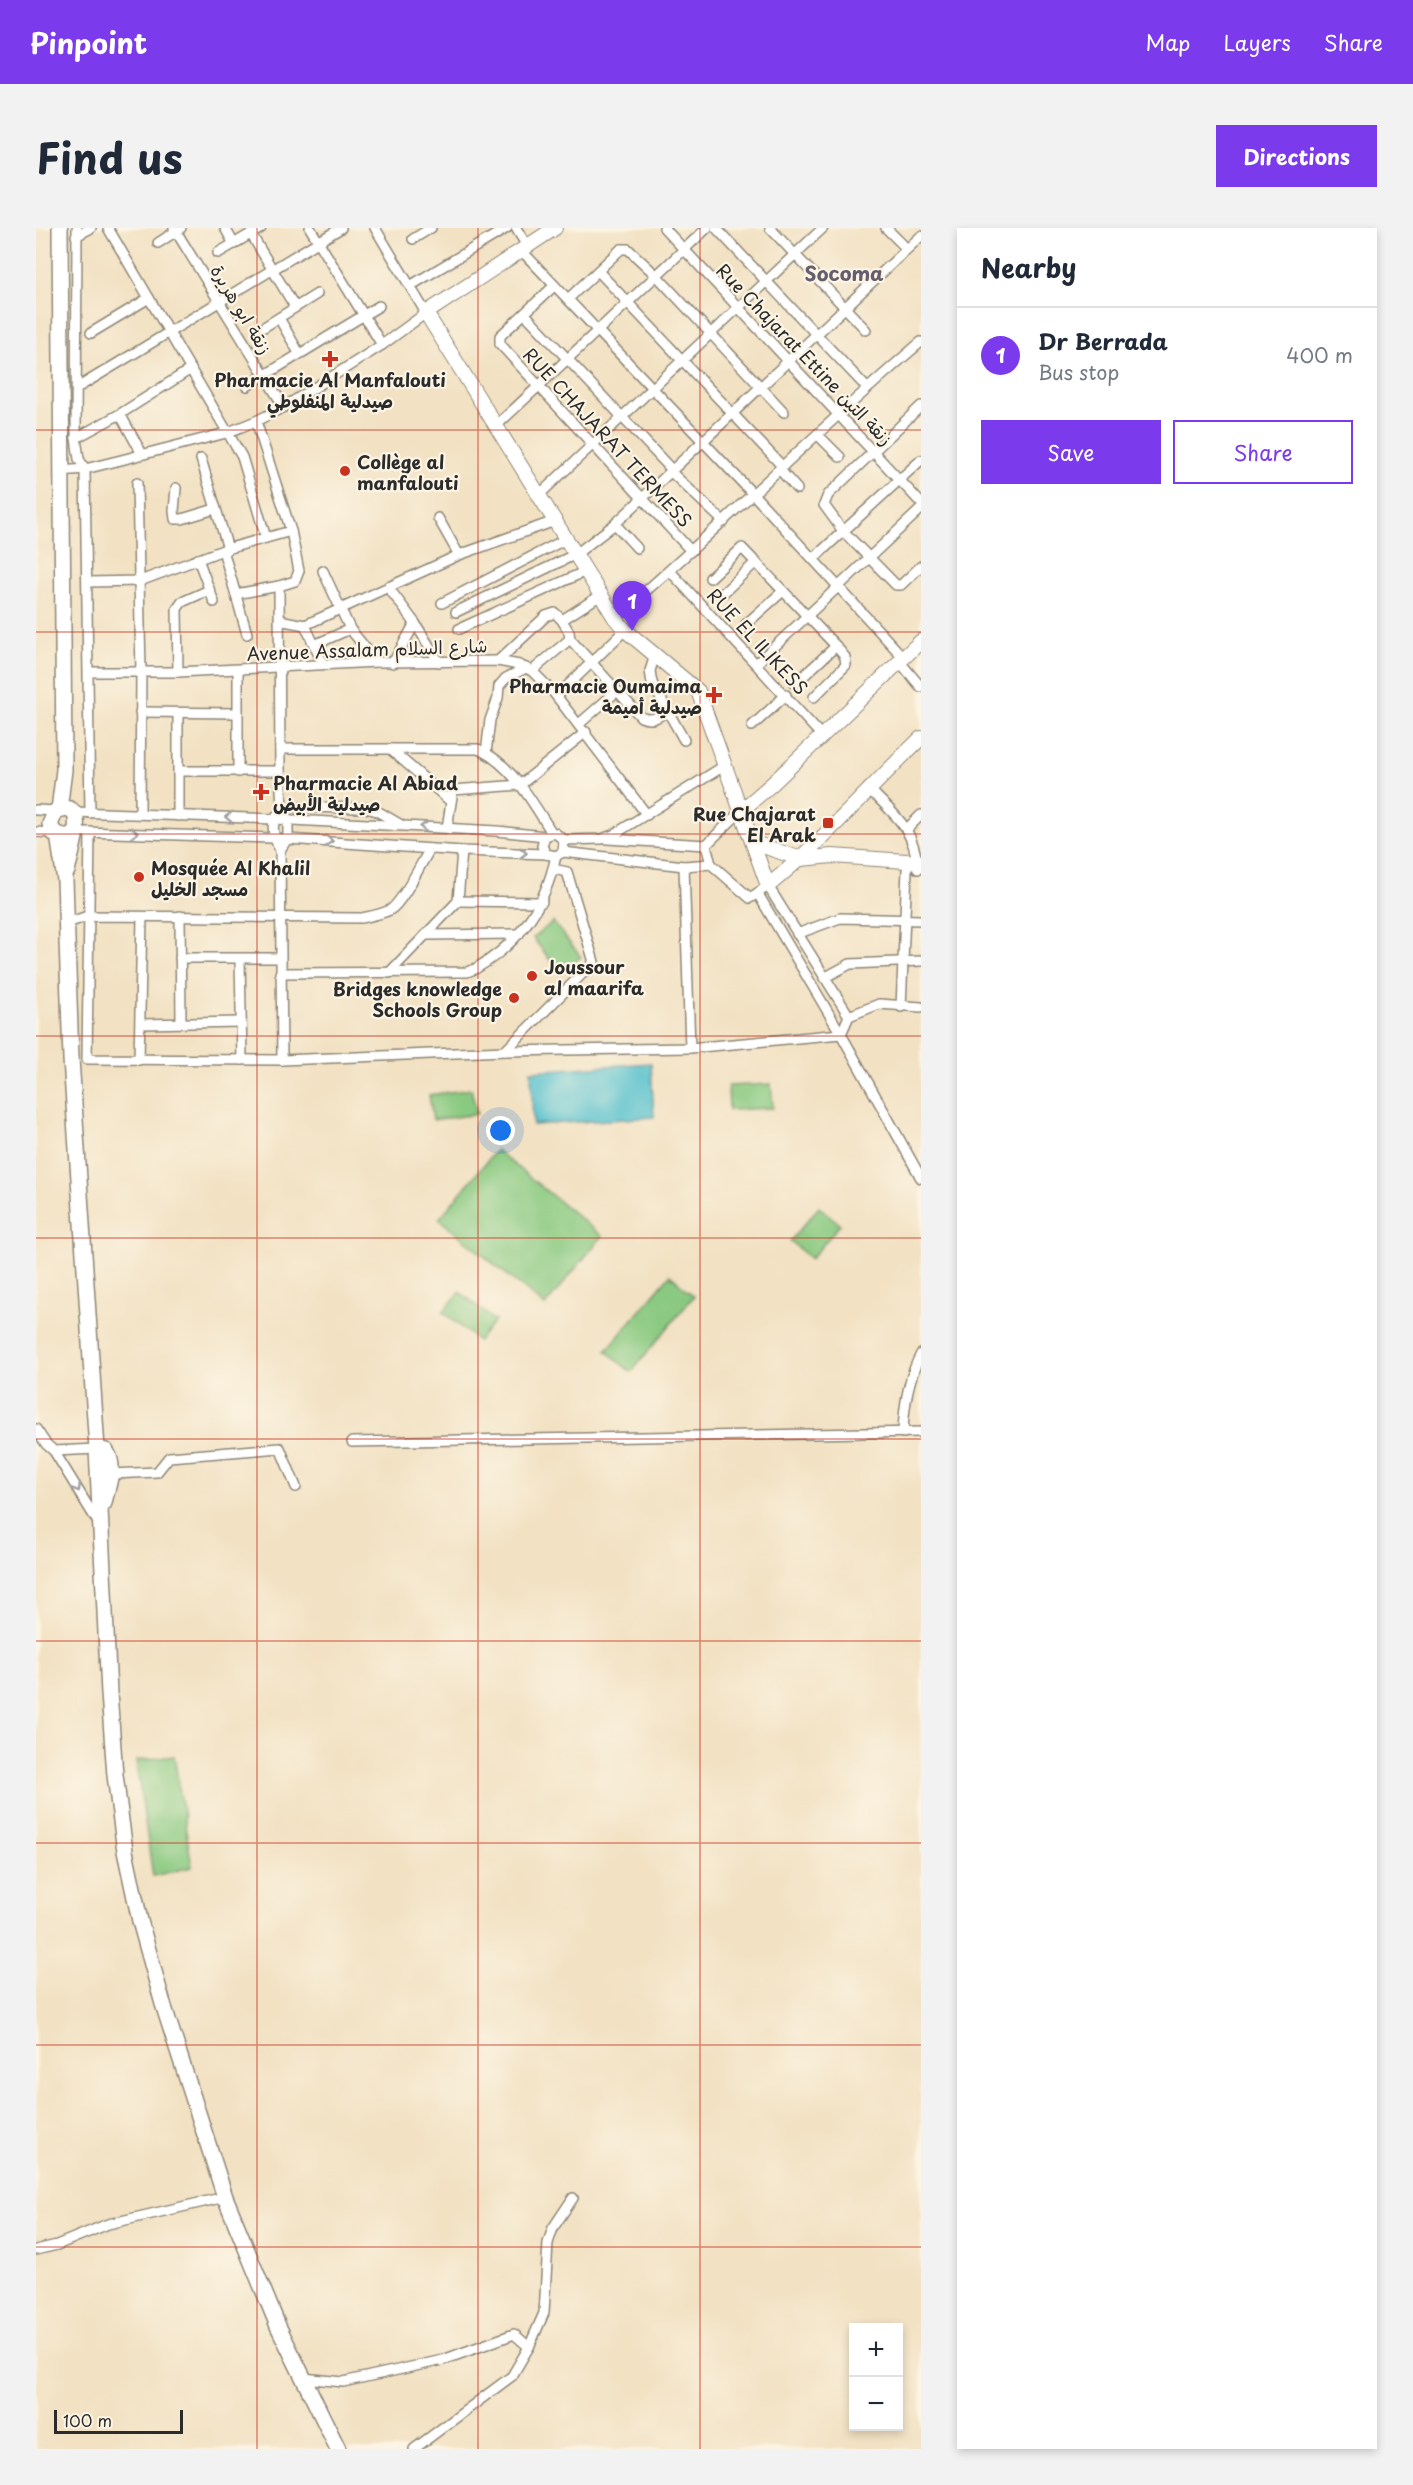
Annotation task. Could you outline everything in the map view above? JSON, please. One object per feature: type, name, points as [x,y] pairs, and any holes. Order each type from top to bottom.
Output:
[{"type":"main road","points":[[60,228],[60,471],[65,811],[78,822],[80,832],[65,880]]},
{"type":"main road","points":[[65,811],[50,819],[56,834],[65,880],[71,1059],[97,1449],[115,1775],[125,1851],[140,1921],[163,2004],[225,2197],[278,2326],[338,2449]]},
{"type":"main road","points":[[56,834],[67,837],[80,832]]},
{"type":"main road","points":[[97,1449],[104,1449],[109,1455],[111,1474],[100,1527]]},
{"type":"street","points":[[90,813],[90,672],[85,469],[79,459],[76,438],[77,232],[91,228]]},
{"type":"street","points":[[108,228],[170,332],[245,466],[267,538]]},
{"type":"street","points":[[225,228],[234,244]]},
{"type":"street","points":[[218,253],[261,228]]},
{"type":"street","points":[[310,228],[382,345]]},
{"type":"street","points":[[77,388],[341,228]]},
{"type":"street","points":[[375,228],[615,618],[625,630],[698,691],[754,843],[763,890],[921,1178]]},
{"type":"street","points":[[413,239],[431,228]]},
{"type":"street","points":[[410,286],[507,228]]},
{"type":"street","points":[[516,228],[524,248],[554,286],[839,587],[901,659],[921,687]]},
{"type":"street","points":[[60,471],[85,469],[226,433],[256,421],[284,407],[382,345],[426,313],[555,228]]},
{"type":"street","name":"Rue Chajarat Ettine زنقة التين","points":[[664,228],[921,502]]},
{"type":"street","points":[[496,426],[707,228]]},
{"type":"street","points":[[716,228],[867,388]]},
{"type":"street","points":[[770,228],[866,330]]},
{"type":"street","points":[[539,495],[823,228]]},
{"type":"street","points":[[886,228],[907,249]]},
{"type":"street","points":[[158,243],[177,229]]},
{"type":"street","name":"زنقة ابو هريرة","points":[[177,229],[219,303],[284,407]]},
{"type":"street","points":[[251,234],[295,307]]},
{"type":"street","points":[[456,612],[576,554],[615,524],[921,236]]},
{"type":"street","points":[[568,299],[621,249],[626,248],[657,276],[784,412]]},
{"type":"street","points":[[598,271],[682,362],[733,413],[797,489]]},
{"type":"street","points":[[554,286],[525,314],[621,418],[724,522]]},
{"type":"street","points":[[264,327],[317,294]]},
{"type":"street","points":[[91,333],[149,298]]},
{"type":"street","points":[[248,386],[379,306]]},
{"type":"street","name":"RUE CHAJARAT TERMESS","points":[[525,314],[500,336],[501,346],[691,551]]},
{"type":"street","points":[[279,318],[299,353]]},
{"type":"street","points":[[615,618],[724,522],[867,388],[921,342]]},
{"type":"street","points":[[76,438],[120,414],[191,369]]},
{"type":"street","points":[[921,406],[824,501],[825,508],[843,531],[899,586],[921,566]]},
{"type":"street","points":[[120,414],[142,454]]},
{"type":"street","points":[[236,594],[279,586],[292,582],[299,576],[291,531],[256,421]]},
{"type":"street","points":[[818,435],[840,457]]},
{"type":"street","points":[[201,459],[247,634]]},
{"type":"street","points":[[813,559],[921,460]]},
{"type":"street","points":[[136,483],[140,581],[140,814]]},
{"type":"street","points":[[176,488],[175,519],[179,520],[215,509]]},
{"type":"street","points":[[756,664],[921,509]]},
{"type":"street","points":[[438,518],[459,555]]},
{"type":"street","points":[[279,620],[305,625],[459,555],[555,521]]},
{"type":"street","points":[[615,524],[637,548]]},
{"type":"street","points":[[88,582],[140,581],[226,549],[291,531]]},
{"type":"street","points":[[442,603],[566,539]]},
{"type":"street","points":[[710,578],[742,548],[836,646],[845,657],[846,665],[814,697]]},
{"type":"street","points":[[198,559],[214,602]]},
{"type":"street","points":[[722,594],[756,562]]},
{"type":"street","points":[[322,571],[350,629],[377,662]]},
{"type":"street","points":[[459,629],[586,571]]},
{"type":"street","name":"RUE EL ILIKESS","points":[[670,571],[786,694],[821,735]]},
{"type":"street","points":[[279,586],[280,771],[282,807],[288,820],[288,838],[280,850]]},
{"type":"street","points":[[388,587],[415,623],[439,662]]},
{"type":"street","points":[[178,672],[177,609],[182,602],[209,590]]},
{"type":"street","points":[[746,624],[783,591]]},
{"type":"street","points":[[562,620],[601,596]]},
{"type":"street","points":[[498,661],[546,615],[555,613],[569,632],[570,639],[591,664],[645,719],[654,719],[668,711]]},
{"type":"street","points":[[393,663],[415,623]]},
{"type":"street","points":[[305,625],[323,664]]},
{"type":"street","points":[[314,645],[350,629]]},
{"type":"street","points":[[557,696],[625,630]]},
{"type":"street","points":[[486,753],[490,720],[498,698],[499,686],[506,678],[529,670],[570,639]]},
{"type":"street","points":[[87,1059],[88,916],[80,832],[288,838],[462,851],[546,854],[602,839],[706,845],[921,640]]},
{"type":"street","points":[[795,684],[836,646]]},
{"type":"street","points":[[655,655],[651,676],[684,740]]},
{"type":"street","name":"Avenue Assalam شارع السلام","points":[[90,672],[178,672],[377,662],[498,661],[529,670]]},
{"type":"street","points":[[238,670],[238,771]]},
{"type":"street","points":[[529,670],[557,696],[647,815]]},
{"type":"street","points":[[579,724],[617,691]]},
{"type":"street","points":[[752,726],[786,694]]},
{"type":"street","points":[[140,712],[238,713]]},
{"type":"street","points":[[178,713],[178,816]]},
{"type":"street","points":[[447,828],[451,791],[456,788],[520,785],[586,732]]},
{"type":"street","points":[[706,845],[711,864],[750,898],[806,858],[868,788],[921,738]]},
{"type":"street","points":[[390,748],[449,800]]},
{"type":"street","points":[[280,749],[472,748],[486,753],[520,785],[548,835]]},
{"type":"street","points":[[602,839],[614,835],[724,766]]},
{"type":"street","points":[[178,771],[280,771]]},
{"type":"street","points":[[868,788],[907,829],[912,838],[917,866],[904,919],[901,1007]]},
{"type":"street","points":[[282,807],[274,819],[273,838],[280,850],[282,1060]]},
{"type":"street","points":[[282,807],[366,808],[377,811],[404,826]]},
{"type":"street","points":[[36,810],[274,819],[558,834],[562,849],[542,902],[521,934],[483,964],[467,972],[280,973]]},
{"type":"street","points":[[907,829],[921,815]]},
{"type":"street","points":[[36,832],[56,834]]},
{"type":"street","points":[[546,854],[542,846],[548,835]]},
{"type":"street","points":[[754,843],[824,863],[917,866]]},
{"type":"street","points":[[67,924],[88,916],[362,918],[389,910],[398,903],[430,849]]},
{"type":"street","points":[[562,849],[684,866],[711,864]]},
{"type":"street","points":[[389,973],[458,901],[462,851]]},
{"type":"street","points":[[684,866],[690,1048]]},
{"type":"street","points":[[505,1051],[594,963],[567,872],[553,869]]},
{"type":"street","points":[[763,890],[797,934],[849,1016]]},
{"type":"street","points":[[458,901],[542,902]]},
{"type":"street","points":[[180,916],[182,1023]]},
{"type":"street","points":[[139,1060],[142,917]]},
{"type":"street","points":[[797,934],[840,918],[921,920]]},
{"type":"street","points":[[426,935],[521,934]]},
{"type":"street","points":[[180,958],[280,958]]},
{"type":"street","points":[[240,959],[242,1060]]},
{"type":"street","points":[[824,978],[850,964],[921,962]]},
{"type":"street","points":[[841,1034],[849,1016],[879,1004],[921,1007]]},
{"type":"street","points":[[141,1024],[241,1022]]},
{"type":"street","points":[[71,1059],[282,1060],[505,1051],[690,1048],[841,1034]]},
{"type":"street","points":[[903,1433],[904,1406],[911,1376],[921,1354]]},
{"type":"street","points":[[36,1429],[54,1451],[100,1527]]},
{"type":"street","points":[[352,1442],[921,1432]]},
{"type":"street","points":[[111,1474],[157,1472],[169,1457],[280,1448],[296,1487]]},
{"type":"street","points":[[54,1451],[97,1449]]},
{"type":"street","points":[[36,2250],[57,2245],[108,2224],[225,2197]]},
{"type":"street","points":[[414,2449],[512,2376],[530,2347],[544,2313],[548,2243],[553,2228],[573,2198]]},
{"type":"street","points":[[303,2378],[344,2382],[443,2360],[514,2334],[530,2347]]},
{"type":"green space","points":[[553,922],[581,957],[560,973],[533,938]]},
{"type":"green space","points":[[771,1084],[773,1108],[729,1110],[728,1086]]},
{"type":"green space","points":[[471,1089],[477,1114],[433,1120],[429,1095]]},
{"type":"green space","points":[[496,1150],[602,1236],[545,1306],[439,1219]]},
{"type":"green space","points":[[819,1207],[840,1224],[811,1259],[790,1241]]},
{"type":"green space","points":[[670,1275],[694,1296],[631,1372],[606,1351]]},
{"type":"green space","points":[[460,1292],[495,1321],[478,1341],[443,1312]]},
{"type":"green space","points":[[174,1756],[192,1867],[153,1876],[136,1761]]},
{"type":"water","points":[[651,1063],[654,1117],[533,1125],[531,1071]]},
{"type":"place","name":"Pharmacie Al Manfalouti صيدلية المنفلوطي","points":[[330,359]]},
{"type":"place","name":"Collège al manfalouti","points":[[345,471]]},
{"type":"place","name":"Dr Berrada","points":[[632,631]]},
{"type":"place","name":"Pharmacie Oumaima صيدلية أميمة","points":[[714,695]]},
{"type":"place","name":"Pharmacie Al Abiad صيدلية الأبيض","points":[[261,792]]},
{"type":"place","name":"Rue Chajarat El Arak","points":[[828,823]]},
{"type":"place","name":"Mosquée Al Khalil مسجد الخليل","points":[[139,877]]},
{"type":"place","name":"Joussour al maarifa","points":[[532,976]]},
{"type":"place","name":"Bridges knowledge Schools Group","points":[[514,998]]},
{"type":"district","name":"Socoma","points":[[844,273]]}]
